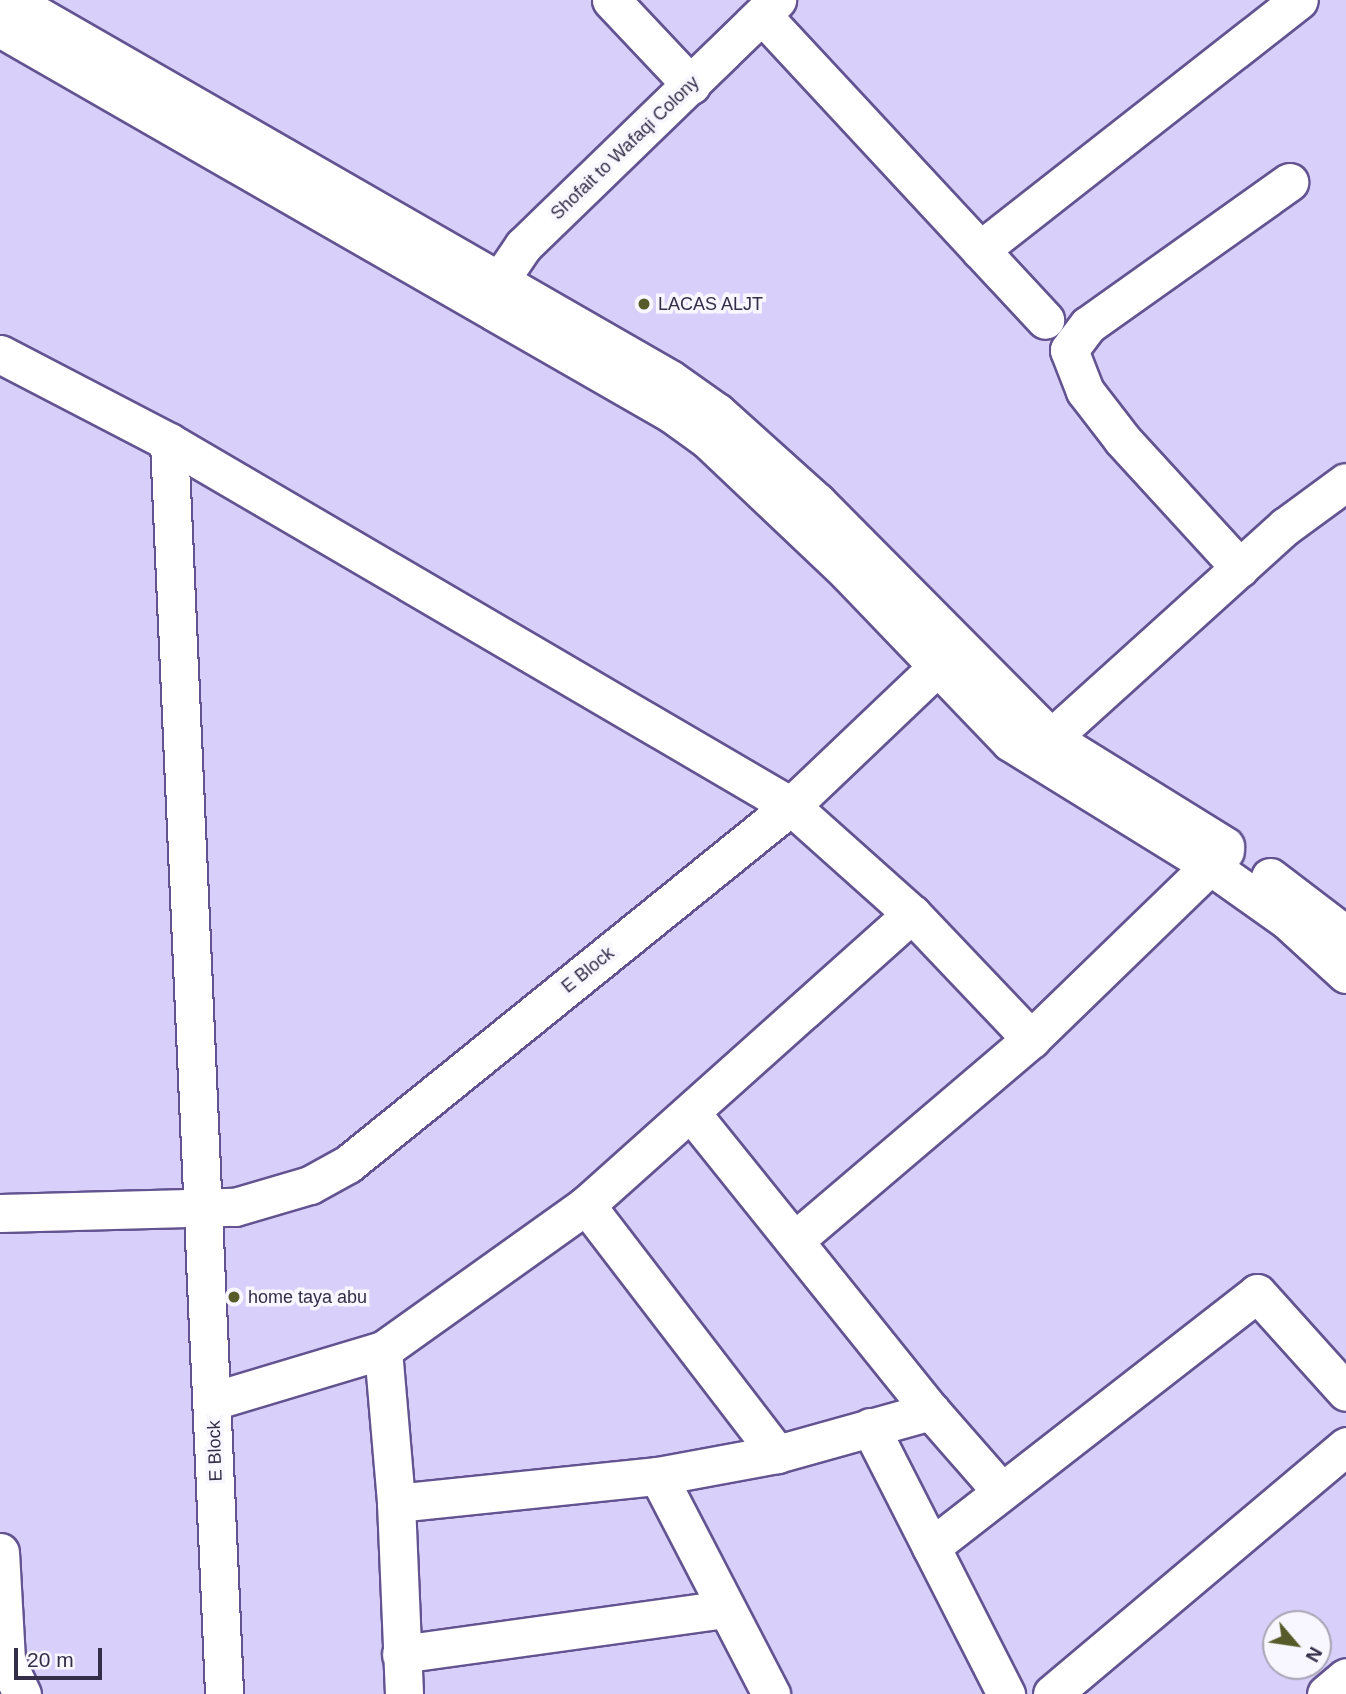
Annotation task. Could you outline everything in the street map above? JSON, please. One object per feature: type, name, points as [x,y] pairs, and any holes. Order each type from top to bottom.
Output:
[{"type":"street","points":[[11,0],[490,293],[708,440],[848,573],[936,668],[1010,742],[1043,748]]},
{"type":"street","points":[[611,0],[691,85]]},
{"type":"street","points":[[980,250],[1294,1]]},
{"type":"street","points":[[770,8],[980,250],[1045,320]]},
{"type":"street","name":"Shofait to Wafaqi Colony","points":[[490,293],[523,246],[770,8]]},
{"type":"street","points":[[0,28],[490,293],[670,379],[757,443],[1043,748],[1346,935]]},
{"type":"street","points":[[1240,568],[1122,439],[1085,391],[1069,350],[1088,326],[1289,182]]},
{"type":"street","points":[[0,354],[169,442],[791,806],[912,914],[1031,1039]]},
{"type":"street","points":[[169,442],[205,1207]]},
{"type":"street","points":[[1043,748],[1286,526],[1346,482]]},
{"type":"street","name":"E Block","points":[[0,1213],[205,1207],[262,1201],[310,1185],[348,1164],[791,806],[936,668]]},
{"type":"street","points":[[1219,856],[1346,974]]},
{"type":"street","points":[[795,1240],[1031,1039],[1219,856]]},
{"type":"street","points":[[213,1401],[383,1350],[586,1205],[692,1114],[912,914]]},
{"type":"street","points":[[692,1114],[931,1411],[1001,1491]]},
{"type":"street","points":[[586,1205],[777,1454]]},
{"type":"street","name":"E Block","points":[[205,1207],[225,1694]]},
{"type":"street","points":[[931,1547],[1257,1293],[1346,1392]]},
{"type":"street","points":[[383,1350],[396,1503],[404,1694]]},
{"type":"street","points":[[396,1503],[659,1476],[777,1454],[931,1411]]},
{"type":"street","points":[[870,1427],[1006,1694]]},
{"type":"street","points":[[1052,1694],[1346,1446]]},
{"type":"street","points":[[659,1476],[771,1694]]},
{"type":"street","points":[[0,1552],[6,1660],[22,1694]]},
{"type":"street","points":[[401,1654],[725,1608]]},
{"type":"street","points":[[1326,1694],[1346,1677]]},
{"type":"place","name":"LACAS ALJT","points":[[644,304]]},
{"type":"place","name":"home taya abu","points":[[234,1297]]}]
